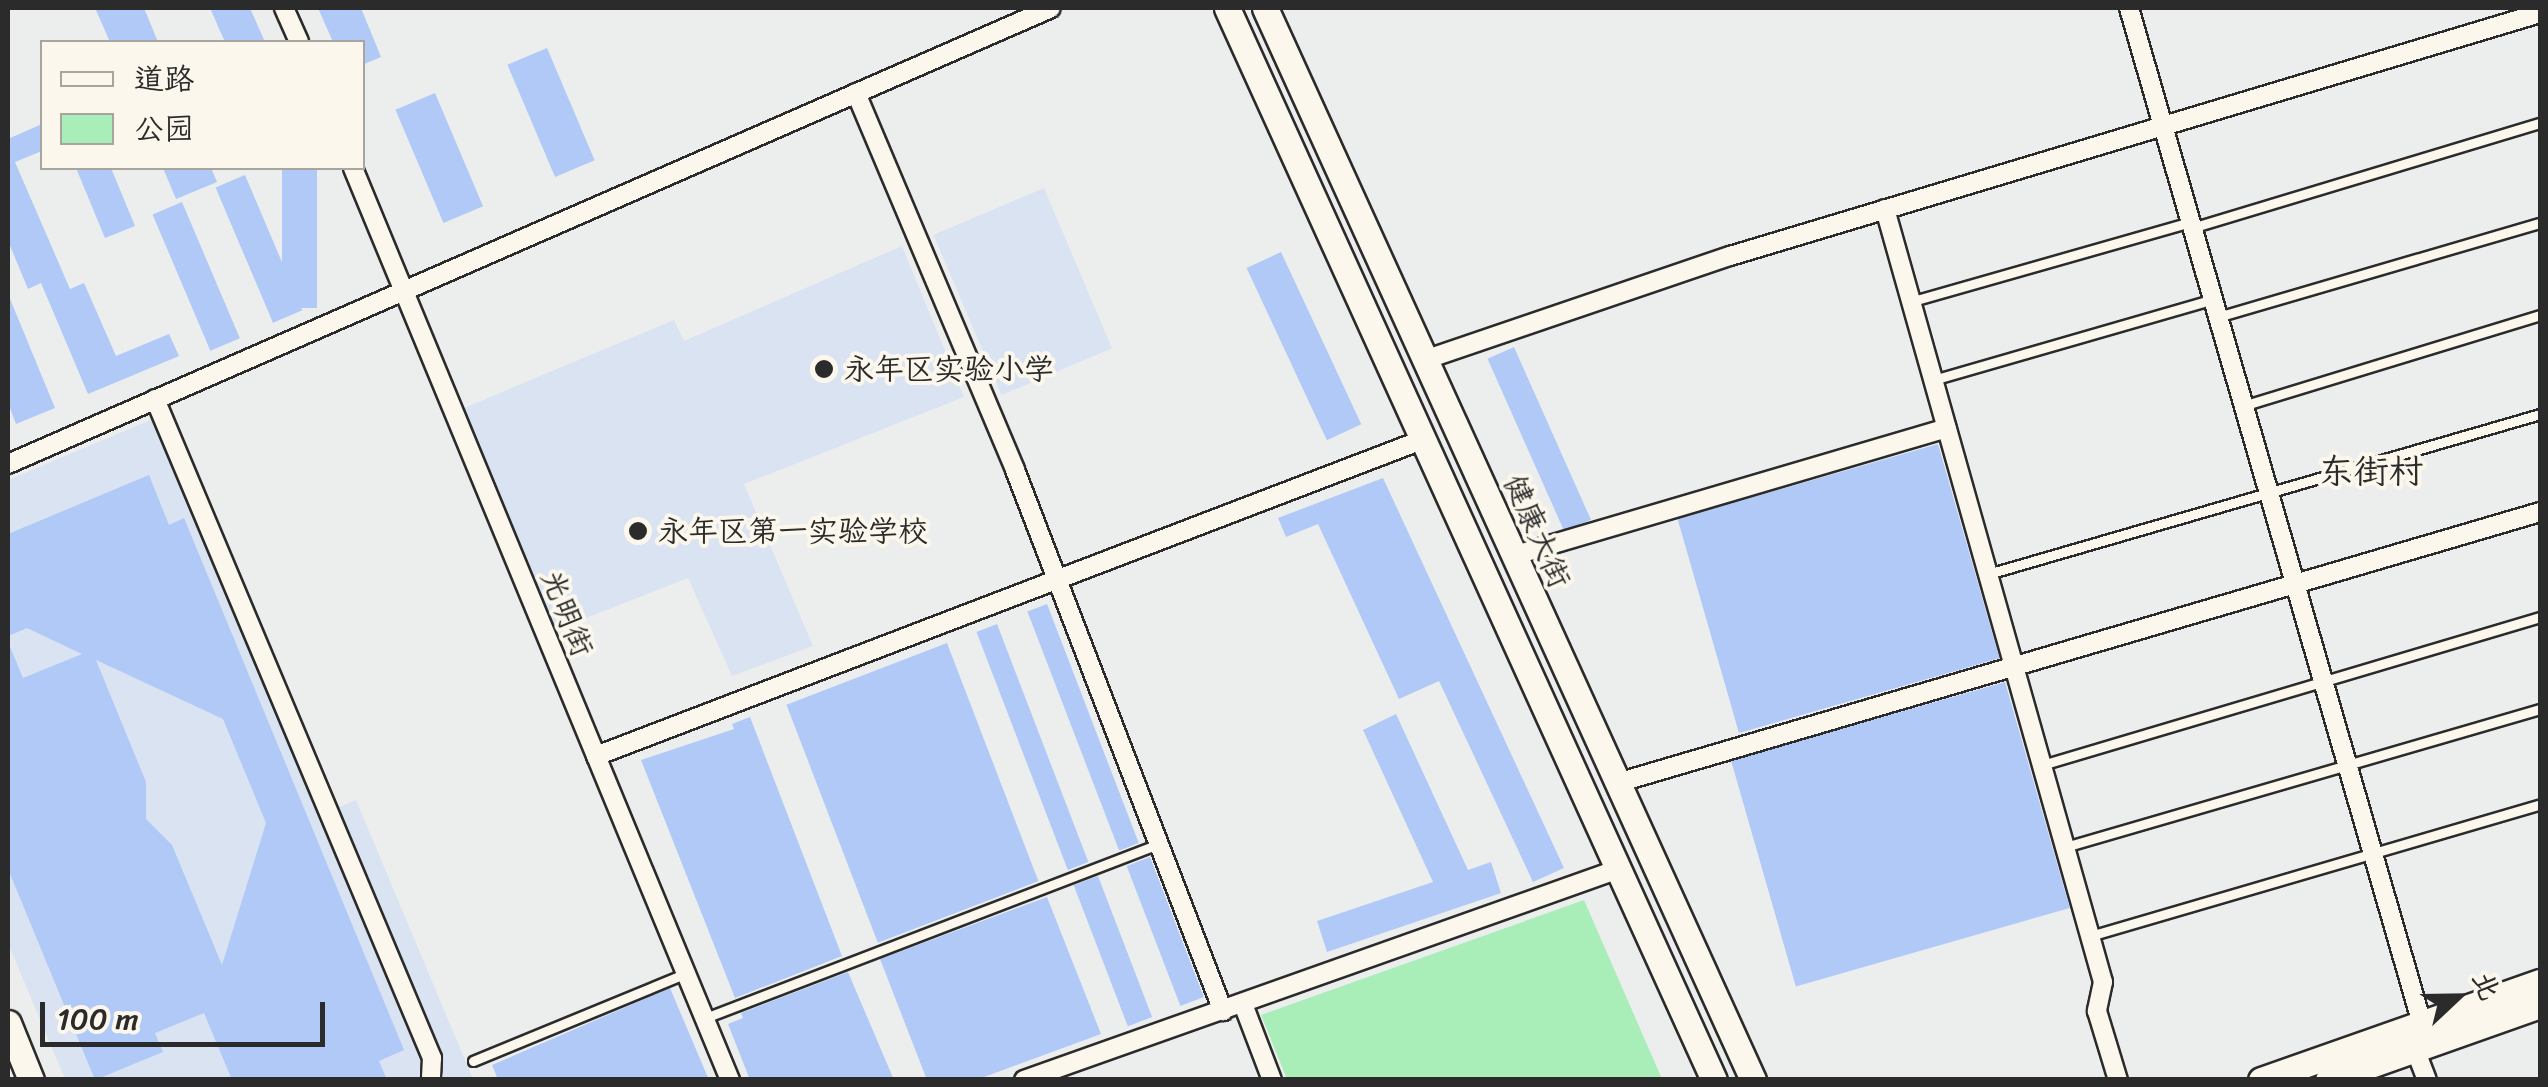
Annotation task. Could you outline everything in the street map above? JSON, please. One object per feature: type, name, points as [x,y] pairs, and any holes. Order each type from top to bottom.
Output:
[{"type":"main road","points":[[1227,8],[1714,1080]]},
{"type":"main road","name":"健康大街","points":[[1265,8],[1753,1080]]},
{"type":"main road","points":[[2262,1080],[2540,982]]},
{"type":"main road","points":[[2328,1080],[2540,1005]]},
{"type":"main road","points":[[8,1023],[31,1080]]},
{"type":"street","points":[[284,8],[298,40]]},
{"type":"street","points":[[8,464],[1051,8]]},
{"type":"street","points":[[2130,8],[2422,1024]]},
{"type":"street","points":[[1424,360],[1885,210],[2540,13]]},
{"type":"street","points":[[856,93],[1056,582],[1223,1011]]},
{"type":"street","name":"光明街","points":[[354,170],[730,1080]]},
{"type":"street","points":[[1885,210],[2103,982],[2096,1011],[2118,1080]]},
{"type":"street","points":[[156,399],[432,1058],[431,1080]]},
{"type":"street","points":[[1512,556],[1947,428]]},
{"type":"street","points":[[596,756],[1422,440]]},
{"type":"street","points":[[1616,783],[2540,512]]},
{"type":"street","points":[[1024,1080],[1616,870]]},
{"type":"street","points":[[1243,1004],[1272,1080]]},
{"type":"street","points":[[2415,1049],[2427,1080]]},
{"type":"lane","points":[[1911,302],[2540,123]]},
{"type":"lane","points":[[1933,380],[2540,222]]},
{"type":"lane","points":[[2246,405],[2540,315]]},
{"type":"lane","points":[[1988,574],[2540,414]]},
{"type":"lane","points":[[2042,766],[2540,617]]},
{"type":"lane","points":[[2065,847],[2540,709]]},
{"type":"lane","points":[[2090,936],[2540,804]]},
{"type":"lane","points":[[705,1018],[1158,844]]},
{"type":"lane","points":[[473,1061],[686,973]]},
{"type":"shaded area","name":"永年区实验小学","points":[[1044,188],[1112,348],[1002,395],[934,235]]},
{"type":"shaded area","name":"永年区第一实验学校","points":[[902,246],[964,397],[744,484],[813,646],[732,676],[688,578],[553,631],[464,408],[674,320],[684,341]]},
{"type":"shaded area","points":[[172,411],[337,808],[356,800],[473,1079],[65,1079],[8,943],[8,480]]},
{"type":"green space","points":[[1584,900],[1662,1079],[1287,1079],[1261,1015]]},
{"type":"building","points":[[95,8],[144,8],[157,40],[109,40]]},
{"type":"building","points":[[210,8],[250,8],[264,40],[224,40]]},
{"type":"building","points":[[318,8],[361,8],[381,57],[365,64],[365,40],[332,40]]},
{"type":"building","points":[[547,48],[595,160],[555,177],[507,65]]},
{"type":"building","points":[[435,93],[483,206],[443,223],[395,110]]},
{"type":"building","points":[[40,125],[40,152],[15,162],[70,289],[84,283],[116,356],[169,334],[179,356],[88,394],[41,283],[28,289],[8,241],[8,139]]},
{"type":"building","points":[[77,170],[112,170],[135,226],[105,238]]},
{"type":"building","points":[[164,170],[212,170],[217,182],[176,199]]},
{"type":"building","points":[[282,170],[317,170],[317,308],[282,308]]},
{"type":"building","points":[[245,175],[302,310],[273,323],[216,188]]},
{"type":"building","points":[[182,202],[240,338],[210,351],[153,215]]},
{"type":"building","points":[[1281,252],[1361,424],[1327,440],[1247,268]]},
{"type":"building","points":[[8,294],[55,408],[16,424],[8,403]]},
{"type":"building","points":[[1514,347],[1591,520],[1564,531],[1488,359]]},
{"type":"building","points":[[1938,444],[1999,658],[1739,733],[1677,519]]},
{"type":"building","points":[[149,475],[169,525],[184,518],[404,1050],[379,1061],[387,1080],[232,1080],[204,1013],[155,1033],[163,1052],[95,1080],[8,869],[8,642],[23,678],[82,654],[27,628],[8,636],[8,534]],"holes":[[[96,660],[223,719],[266,823],[222,965],[172,845],[146,819],[146,782]]]},
{"type":"building","points":[[1383,478],[1564,868],[1533,882],[1439,681],[1399,699],[1318,524],[1286,537],[1278,518]]},
{"type":"building","points":[[1047,604],[1139,843],[1119,851],[1027,612]]},
{"type":"building","points":[[997,624],[1088,862],[1068,870],[976,632]]},
{"type":"building","points":[[947,643],[1038,881],[878,943],[786,705]]},
{"type":"building","points":[[2005,682],[2070,908],[1796,986],[1731,761]]},
{"type":"building","points":[[1396,714],[1468,870],[1491,862],[1501,893],[1327,952],[1317,921],[1433,882],[1363,730]]},
{"type":"building","points":[[750,717],[842,956],[735,998],[641,760],[734,729],[732,724]]},
{"type":"building","points":[[1150,857],[1204,997],[1180,1006],[1127,866]]},
{"type":"building","points":[[1098,876],[1152,1017],[1128,1026],[1074,885]]},
{"type":"building","points":[[1047,897],[1101,1034],[976,1080],[927,1080],[880,959]]},
{"type":"building","points":[[848,972],[894,1080],[750,1080],[728,1024],[743,1018],[741,1013]]},
{"type":"building","points":[[670,988],[709,1080],[498,1080],[492,1065]]},
{"type":"place","name":"永年区实验小学","points":[[824,369]]},
{"type":"place","name":"永年区第一实验学校","points":[[638,531]]},
{"type":"district","name":"东街村","points":[[2371,471]]}]
